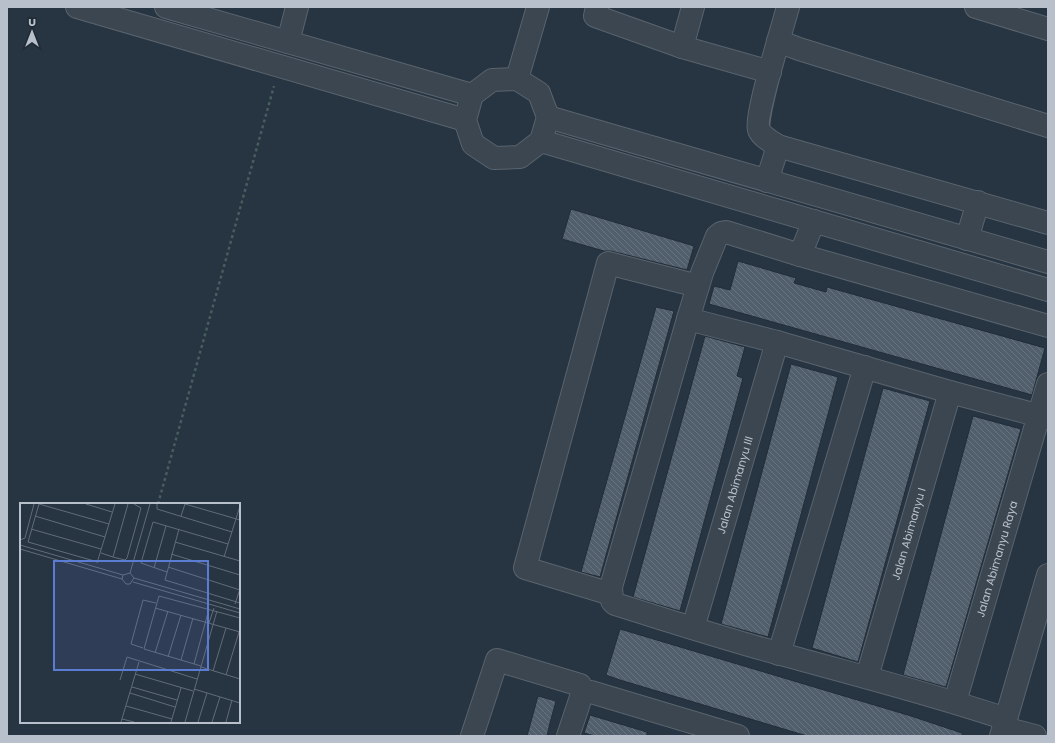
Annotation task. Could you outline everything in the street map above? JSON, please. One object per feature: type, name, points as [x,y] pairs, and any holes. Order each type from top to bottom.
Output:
[{"type":"street","points":[[77,7],[465,120]]},
{"type":"street","points":[[166,7],[472,95]]},
{"type":"street","points":[[288,42],[297,7]]},
{"type":"street","points":[[517,79],[538,7]]},
{"type":"street","points":[[597,7],[595,16],[682,47],[770,72]]},
{"type":"street","points":[[682,47],[692,7]]},
{"type":"street","points":[[788,7],[758,119],[759,130],[764,137],[778,146],[1048,223]]},
{"type":"street","points":[[976,7],[1048,29]]},
{"type":"street","points":[[778,41],[799,49],[1048,126]]},
{"type":"street","points":[[517,79],[539,93],[548,118],[541,141],[520,158],[494,158],[473,144],[465,120],[472,95],[492,80],[517,79]]},
{"type":"street","points":[[548,118],[1048,262]]},
{"type":"street","points":[[541,141],[1048,290]]},
{"type":"street","points":[[767,181],[778,146]]},
{"type":"street","points":[[967,239],[978,202]]},
{"type":"street","points":[[800,256],[814,221]]},
{"type":"street","points":[[1035,736],[1004,727],[955,702],[779,654],[615,604],[612,601],[611,587],[688,318],[698,286],[717,236],[721,233],[726,232],[800,256],[1048,326]]},
{"type":"street","points":[[611,594],[525,568],[608,264],[698,286]]},
{"type":"street","points":[[980,306],[986,272]]},
{"type":"street","points":[[688,318],[1044,417]]},
{"type":"street","name":"Jalan Abimanyu III","points":[[693,628],[777,342]]},
{"type":"street","points":[[779,654],[865,367]]},
{"type":"street","name":"Jalan Abimanyu Raya","points":[[955,702],[1044,417],[1048,384]]},
{"type":"street","name":"Jalan Abimanyu I","points":[[867,677],[950,392]]},
{"type":"street","points":[[1004,727],[1048,575]]},
{"type":"street","points":[[472,736],[497,660],[580,685],[582,694],[568,736]]},
{"type":"street","points":[[582,694],[591,692],[738,736]]},
{"type":"path","points":[[158,503],[280,66]]},
{"type":"building","points":[[571,209],[694,246],[687,270],[611,251],[604,251],[562,239]]},
{"type":"building","points":[[738,261],[796,278],[794,283],[826,292],[827,287],[1045,348],[1032,395],[709,304],[714,286],[730,290]]},
{"type":"building","points":[[656,307],[674,311],[600,577],[581,572]]},
{"type":"building","points":[[705,336],[745,347],[737,376],[743,378],[680,611],[633,597]]},
{"type":"building","points":[[791,364],[838,377],[768,637],[721,624]]},
{"type":"building","points":[[883,388],[930,401],[858,662],[812,648]]},
{"type":"building","points":[[973,416],[1021,429],[946,687],[903,675]]},
{"type":"building","points":[[620,629],[911,716],[962,733],[962,736],[807,736],[620,680],[606,675]]},
{"type":"building","points":[[538,696],[556,701],[547,736],[527,736]]},
{"type":"building","points":[[590,715],[647,732],[647,736],[595,736],[584,733]]}]
